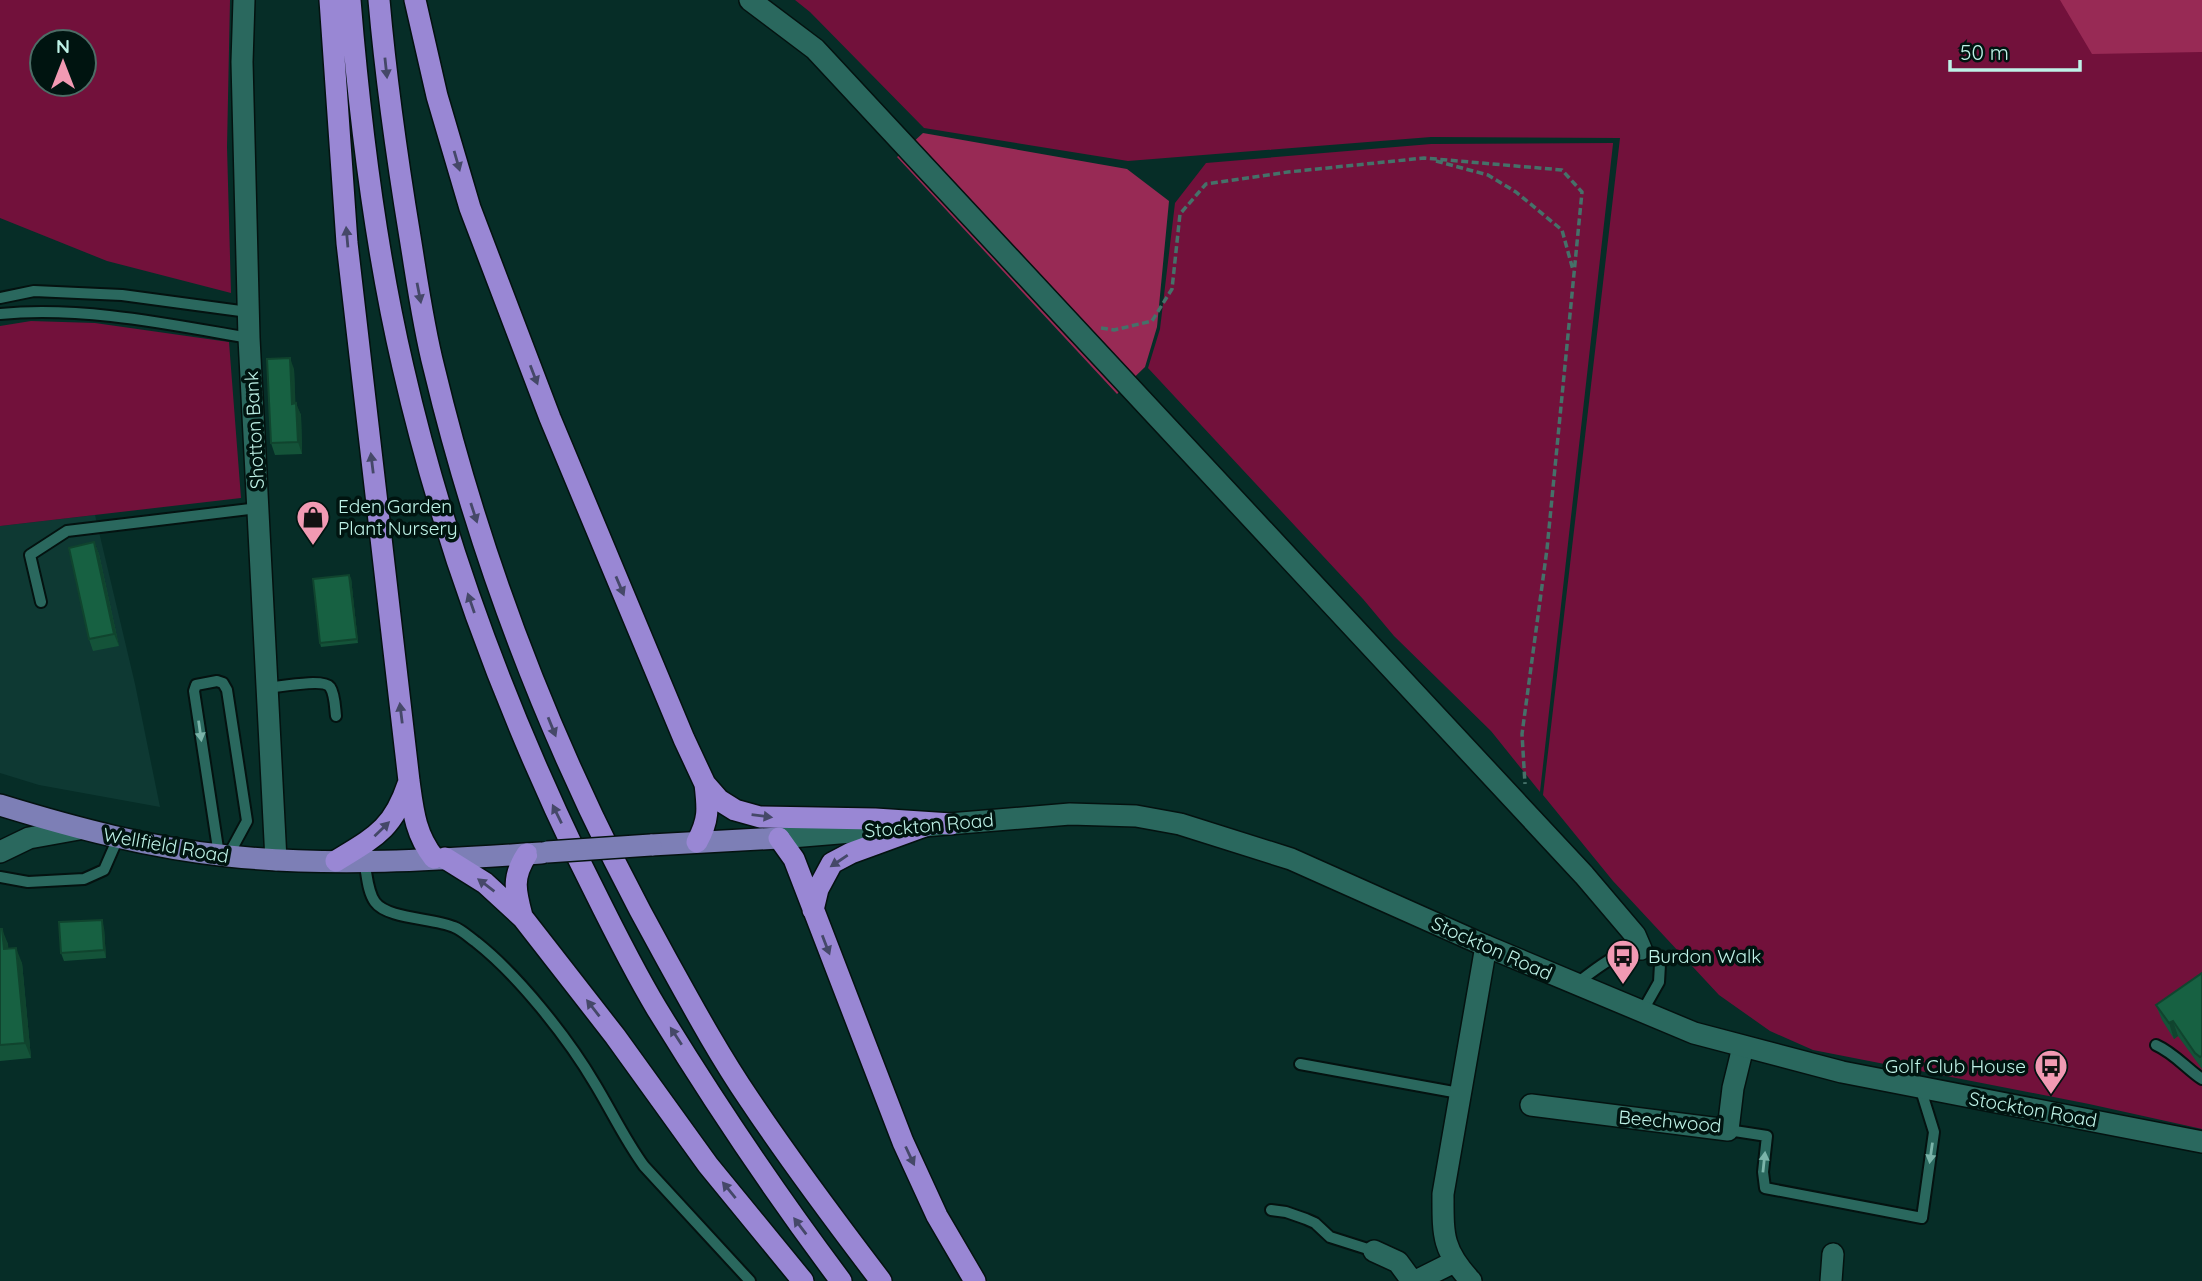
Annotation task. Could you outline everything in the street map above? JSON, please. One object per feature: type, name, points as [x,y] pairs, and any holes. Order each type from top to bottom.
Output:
[{"type":"highway","points":[[330,0],[347,243],[415,823],[423,844],[439,858],[485,883],[523,918],[615,1036],[708,1165],[803,1281]]},
{"type":"highway","points":[[350,0],[366,155],[402,366],[432,481],[471,604],[502,687],[545,790],[657,1008],[727,1121],[785,1207],[841,1281]]},
{"type":"highway","points":[[379,0],[394,141],[433,365],[465,484],[507,614],[565,760],[624,884],[694,1009],[755,1108],[817,1198],[881,1281]]},
{"type":"highway","points":[[415,0],[437,96],[470,208],[551,418],[705,784],[719,800],[735,810],[760,817],[876,819],[951,824]]},
{"type":"highway","points":[[336,861],[373,839],[395,817],[409,781]]},
{"type":"highway","points":[[697,842],[705,826],[708,810],[705,784]]},
{"type":"highway","points":[[813,910],[818,889],[832,863],[851,853],[925,826]]},
{"type":"highway","points":[[779,838],[794,859],[903,1142],[937,1216],[975,1281]]},
{"type":"highway","points":[[523,918],[516,894],[516,876],[537,853]]},
{"type":"main road","points":[[0,806],[79,829]]},
{"type":"main road","name":"Wellfield Road","points":[[79,829],[223,856],[336,861],[537,853],[779,838]]},
{"type":"street","name":"Shotton Bank","points":[[244,0],[242,62],[248,313],[276,860]]},
{"type":"street","points":[[750,0],[815,49],[1527,814],[1627,925],[1641,949]]},
{"type":"street","name":"Stockton Road","points":[[779,838],[1070,814],[1136,816],[1180,824],[1291,859],[1486,947],[1694,1033],[1842,1072],[2085,1117],[2202,1142]]},
{"type":"street","name":"Wellfield Road","points":[[0,852],[29,838],[79,829]]},
{"type":"street","points":[[1471,1281],[1454,1262],[1443,1232],[1443,1194],[1486,947]]},
{"type":"street","name":"Beechwood","points":[[1531,1105],[1728,1130],[1732,1088],[1743,1047]]},
{"type":"street","points":[[1374,1251],[1398,1262],[1414,1281],[1454,1262]]},
{"type":"street","points":[[1830,1281],[1833,1254]]},
{"type":"lane","points":[[0,298],[34,291],[122,295],[248,313]]},
{"type":"lane","points":[[0,314],[53,312],[180,326],[249,338]]},
{"type":"lane","points":[[41,602],[30,555],[67,531],[258,508]]},
{"type":"lane","points":[[217,681],[223,683],[227,690],[247,821],[223,856],[194,691],[196,685],[217,681]]},
{"type":"lane","points":[[267,688],[326,684],[331,688],[336,716]]},
{"type":"lane","points":[[0,877],[28,882],[84,879],[104,870],[117,838]]},
{"type":"lane","points":[[364,860],[375,903],[388,911],[456,927],[485,950],[527,992],[568,1042],[644,1166],[750,1281]]},
{"type":"lane","points":[[1576,984],[1630,950],[1641,949],[1652,953],[1660,964],[1659,982],[1643,1012]]},
{"type":"lane","points":[[2156,1045],[2169,1051],[2188,1070],[2202,1079]]},
{"type":"lane","points":[[1300,1064],[1459,1094]]},
{"type":"lane","points":[[1728,1130],[1767,1136],[1763,1172],[1765,1188],[1922,1218],[1934,1132],[1920,1087]]},
{"type":"lane","points":[[1271,1210],[1306,1219],[1315,1223],[1330,1237],[1374,1251]]},
{"type":"path","points":[[1424,158],[1488,175],[1516,191],[1562,230],[1574,272]]},
{"type":"path","points":[[1070,323],[1114,330],[1152,321],[1172,289],[1180,214],[1206,184],[1288,172],[1424,158],[1562,170],[1582,191],[1547,550],[1522,734],[1527,814]]},
{"type":"shaded area","points":[[0,0],[230,0],[227,147],[231,293],[107,261],[0,218]]},
{"type":"shaded area","points":[[795,0],[2202,0],[2202,1129],[1813,1050],[1770,1031],[1719,995],[1613,881],[1543,795],[1620,138],[1431,137],[1128,161],[924,128]]},
{"type":"shaded area","points":[[2060,0],[2202,0],[2202,52],[2092,54]]},
{"type":"shaded area","points":[[923,133],[1127,169],[1169,201],[1157,327],[1145,367],[1117,394],[897,157]]},
{"type":"shaded area","points":[[1613,143],[1540,792],[1491,731],[1394,636],[1363,599],[1148,368],[1160,329],[1175,203],[1206,163],[1431,144]]},
{"type":"shaded area","points":[[31,321],[95,323],[229,342],[241,498],[0,526],[0,326]]},
{"type":"shaded area","points":[[95,515],[135,684],[160,807],[39,785],[0,773],[0,526]]},
{"type":"building","points":[[290,358],[292,404],[296,403],[298,442],[271,443],[267,359]]},
{"type":"building","points":[[94,542],[114,634],[89,639],[69,548]]},
{"type":"building","points":[[349,575],[357,639],[320,643],[313,579]]},
{"type":"building","points":[[102,920],[104,950],[61,953],[59,922]]},
{"type":"building","points":[[0,929],[4,949],[16,948],[25,1043],[0,1045]]},
{"type":"building","points":[[2202,973],[2200,1057],[2173,1021],[2169,1023],[2156,1005]]},
{"type":"place","name":"Eden Garden Plant Nursery","points":[[313,547]]},
{"type":"place","name":"Burdon Walk","points":[[1623,986]]},
{"type":"place","name":"Golf Club House","points":[[2051,1096]]}]
